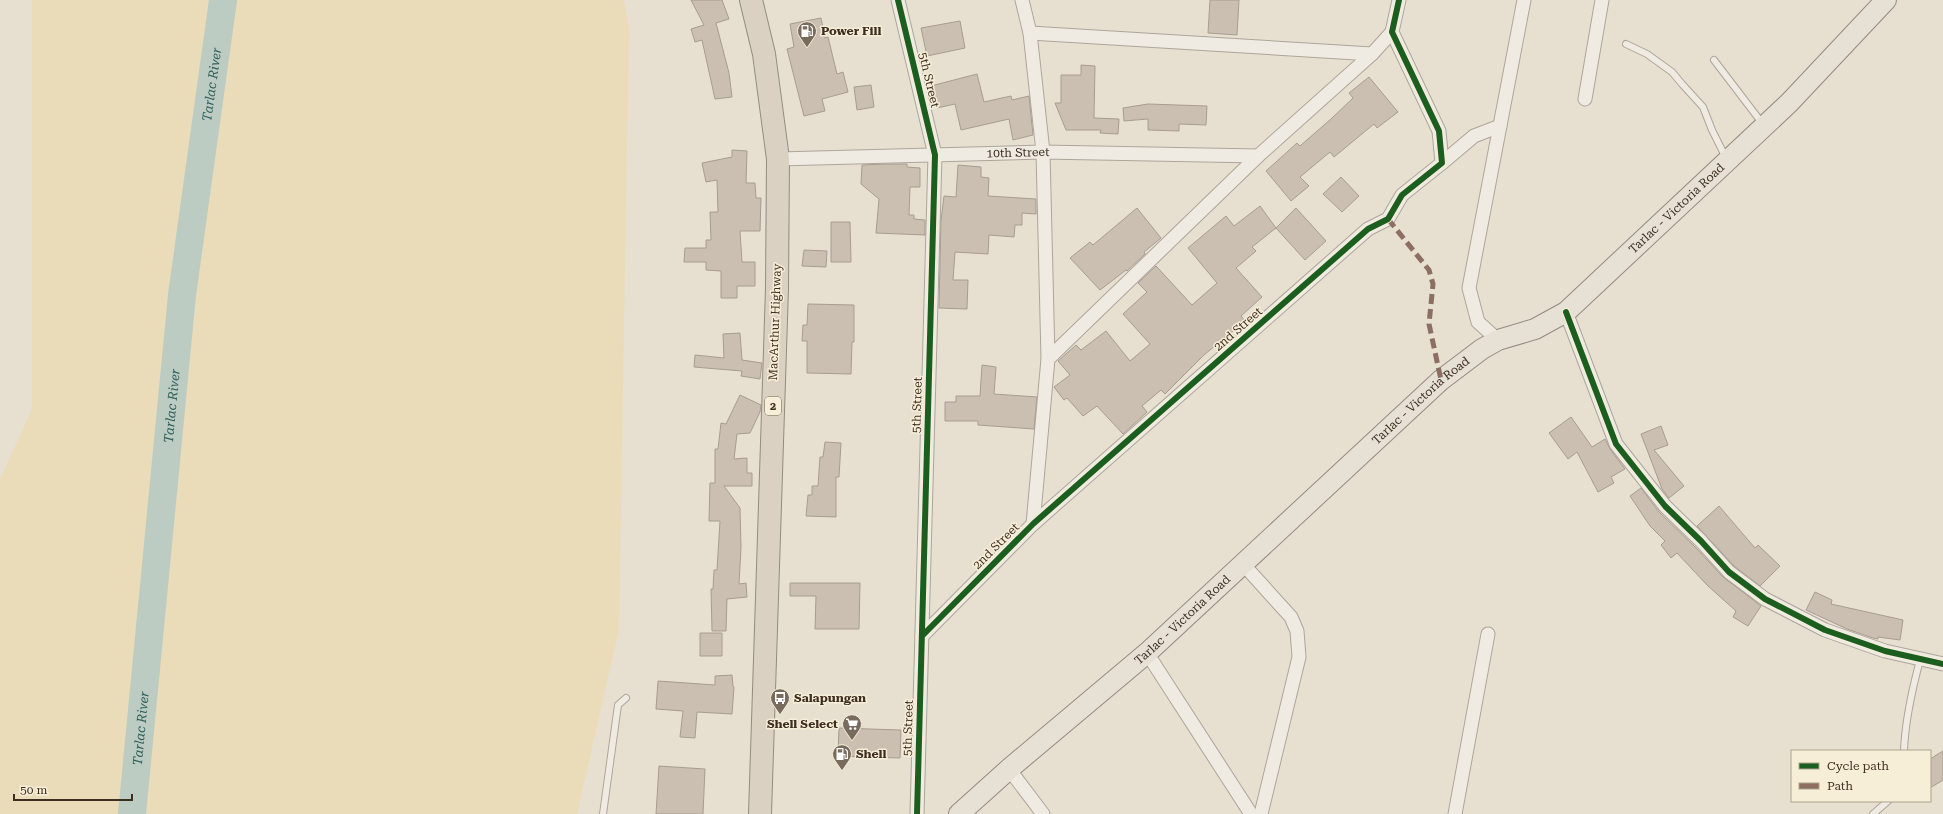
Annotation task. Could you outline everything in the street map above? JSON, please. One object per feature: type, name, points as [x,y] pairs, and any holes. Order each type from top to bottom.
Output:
[{"type":"highway","name":"MacArthur Highway","points":[[751,0],[764,54],[778,159],[777,288],[760,814]]},
{"type":"main road","name":"Tarlac - Victoria Road","points":[[959,814],[1009,769],[1147,653],[1441,380],[1482,349],[1498,340],[1535,329],[1566,312],[1789,103],[1886,0]]},
{"type":"street","name":"5th Street","points":[[898,0],[935,155],[917,814]]},
{"type":"street","points":[[1022,0],[1030,33],[1043,152],[1048,359],[1032,524]]},
{"type":"street","points":[[1048,359],[1258,156],[1372,54],[1392,32],[1399,0]]},
{"type":"street","points":[[1498,340],[1478,322],[1470,288],[1524,0]]},
{"type":"street","points":[[1585,99],[1602,0]]},
{"type":"street","points":[[1392,32],[1439,131],[1442,163]]},
{"type":"street","points":[[1030,33],[1372,54]]},
{"type":"street","name":"2nd Street","points":[[922,636],[1032,524],[1368,229],[1388,219],[1402,195],[1474,136],[1500,126]]},
{"type":"street","name":"10th Street","points":[[778,159],[1043,152],[1258,156]]},
{"type":"street","points":[[1566,312],[1616,444],[1665,506],[1701,541],[1729,572],[1765,598],[1825,630],[1885,652],[1943,664]]},
{"type":"street","points":[[1243,564],[1291,617],[1297,631],[1299,657],[1261,814]]},
{"type":"street","points":[[1455,814],[1488,634]]},
{"type":"street","points":[[1147,653],[1250,814]]},
{"type":"street","points":[[1009,769],[1043,814]]},
{"type":"lane","points":[[1626,44],[1638,48],[1672,72],[1703,107],[1712,130],[1728,161]]},
{"type":"lane","points":[[1714,60],[1764,126]]},
{"type":"lane","points":[[1904,750],[1911,696],[1920,660]]},
{"type":"lane","points":[[603,814],[618,706],[626,698]]},
{"type":"lane","points":[[1873,814],[1887,802]]},
{"type":"sand","points":[[32,0],[624,0],[629,29],[619,630],[577,814],[0,814],[0,479],[32,409]]},
{"type":"building","points":[[691,0],[722,0],[729,19],[716,23],[729,73],[732,97],[715,99],[702,40],[695,42],[691,29],[704,25]]},
{"type":"building","points":[[1210,0],[1239,0],[1237,35],[1208,33]]},
{"type":"building","points":[[821,18],[825,38],[828,37],[837,74],[843,72],[848,92],[822,99],[825,111],[804,116],[787,49],[794,47],[790,24]]},
{"type":"building","points":[[960,21],[965,48],[927,56],[921,28]]},
{"type":"building","points":[[1081,65],[1095,66],[1094,118],[1119,119],[1118,134],[1100,133],[1101,130],[1066,130],[1055,103],[1061,103],[1061,75],[1081,75]]},
{"type":"building","points":[[977,74],[984,102],[1011,96],[1012,100],[1029,96],[1033,135],[1013,140],[1009,119],[961,130],[955,104],[937,108],[931,86]]},
{"type":"building","points":[[1369,77],[1398,112],[1377,128],[1374,124],[1334,157],[1330,152],[1300,177],[1309,186],[1291,201],[1266,171],[1297,143],[1300,146],[1331,119],[1353,98],[1349,93]]},
{"type":"building","points":[[871,85],[874,107],[857,110],[854,87]]},
{"type":"building","points":[[1148,104],[1207,106],[1206,125],[1179,124],[1179,131],[1148,130],[1148,119],[1124,121],[1123,108]]},
{"type":"building","points":[[732,150],[747,151],[746,183],[755,183],[756,198],[761,198],[760,231],[740,231],[742,262],[755,262],[755,286],[737,286],[737,298],[721,298],[721,271],[706,270],[706,262],[684,262],[685,248],[706,248],[706,240],[711,240],[710,212],[718,212],[717,180],[706,182],[702,163],[732,157]]},
{"type":"building","points":[[907,164],[907,167],[920,168],[920,187],[910,187],[909,215],[914,215],[914,219],[925,220],[925,235],[876,233],[879,199],[861,184],[862,165]]},
{"type":"building","points":[[958,165],[981,167],[981,177],[989,178],[988,196],[1036,199],[1036,214],[1022,213],[1022,225],[1015,225],[1014,237],[989,235],[988,254],[955,252],[953,280],[968,280],[967,309],[939,308],[941,220],[944,196],[956,197]]},
{"type":"building","points":[[1341,177],[1359,196],[1342,212],[1323,194]]},
{"type":"building","points":[[1260,206],[1276,228],[1252,247],[1256,251],[1236,268],[1262,297],[1241,316],[1245,321],[1204,355],[1165,394],[1161,390],[1142,406],[1147,412],[1123,434],[1097,406],[1083,416],[1067,398],[1064,400],[1054,387],[1070,375],[1058,361],[1076,345],[1081,350],[1106,331],[1130,361],[1150,344],[1123,314],[1147,292],[1138,283],[1156,266],[1192,305],[1217,283],[1188,248],[1226,216],[1234,226]]},
{"type":"building","points":[[1137,208],[1161,238],[1144,252],[1145,254],[1127,271],[1126,270],[1100,290],[1070,258],[1090,242],[1093,245]]},
{"type":"building","points":[[1296,208],[1326,241],[1305,260],[1276,228]]},
{"type":"building","points":[[831,222],[850,222],[851,262],[831,262]]},
{"type":"building","points":[[804,250],[827,251],[826,267],[802,266]]},
{"type":"building","points":[[808,304],[854,305],[854,342],[852,342],[851,374],[807,373],[807,341],[802,341],[803,325],[807,325]]},
{"type":"building","points":[[740,333],[742,360],[762,363],[760,379],[741,376],[742,371],[694,367],[695,355],[724,358],[723,334]]},
{"type":"building","points":[[982,365],[996,367],[994,394],[1037,397],[1034,429],[978,425],[978,421],[945,421],[945,402],[956,402],[956,396],[980,396]]},
{"type":"building","points":[[740,395],[761,405],[760,412],[750,433],[737,434],[734,459],[747,458],[747,473],[752,473],[752,486],[724,486],[740,508],[741,547],[739,584],[746,583],[747,597],[727,599],[726,631],[712,631],[711,589],[713,589],[714,570],[717,570],[720,521],[709,521],[710,483],[715,483],[715,449],[718,449],[721,423],[726,424]]},
{"type":"building","points":[[1571,417],[1592,447],[1605,439],[1610,449],[1625,469],[1611,477],[1614,483],[1598,492],[1577,452],[1568,459],[1549,433]]},
{"type":"building","points":[[1661,426],[1668,445],[1654,450],[1684,486],[1669,498],[1662,489],[1641,434]]},
{"type":"building","points":[[825,442],[841,443],[839,477],[836,477],[836,517],[806,516],[808,495],[812,495],[812,486],[818,486],[820,457],[823,457]]},
{"type":"building","points":[[1641,488],[1659,512],[1723,577],[1761,606],[1748,626],[1733,617],[1736,611],[1707,585],[1677,553],[1671,558],[1661,545],[1665,541],[1650,526],[1630,496]]},
{"type":"building","points":[[1719,506],[1755,548],[1758,545],[1780,566],[1760,586],[1734,566],[1697,526]]},
{"type":"building","points":[[790,583],[860,583],[859,629],[815,629],[816,596],[790,596]]},
{"type":"building","points":[[1815,592],[1832,600],[1831,604],[1903,620],[1900,640],[1878,637],[1878,639],[1873,638],[1847,629],[1806,610]]},
{"type":"building","points":[[700,633],[722,633],[722,656],[700,656]]},
{"type":"building","points":[[732,675],[734,687],[732,714],[697,712],[695,738],[680,737],[683,711],[656,709],[658,681],[715,685],[715,676]]},
{"type":"building","points":[[839,728],[901,730],[900,758],[838,756]]},
{"type":"building","points":[[1943,751],[1943,780],[1931,787],[1931,758]]},
{"type":"building","points":[[659,766],[705,769],[703,814],[656,814]]},
{"type":"waterway","name":"Tarlac River","points":[[132,814],[182,295],[223,0]]},
{"type":"marked path","points":[[1388,219],[1429,270],[1433,284],[1429,324],[1441,380]]},
{"type":"cycle path","points":[[898,0],[935,155],[917,814]]},
{"type":"cycle path","points":[[922,636],[1033,524],[1368,229],[1388,219],[1402,195],[1442,163],[1439,131],[1392,32],[1399,0]]},
{"type":"cycle path","points":[[1566,312],[1616,444],[1665,506],[1701,541],[1729,572],[1765,599],[1825,630],[1885,651],[1943,664]]},
{"type":"place","name":"Power Fill","points":[[807,48]]},
{"type":"place","name":"Salapungan","points":[[780,715]]},
{"type":"place","name":"Shell Select","points":[[852,741]]},
{"type":"place","name":"Shell","points":[[842,771]]}]
